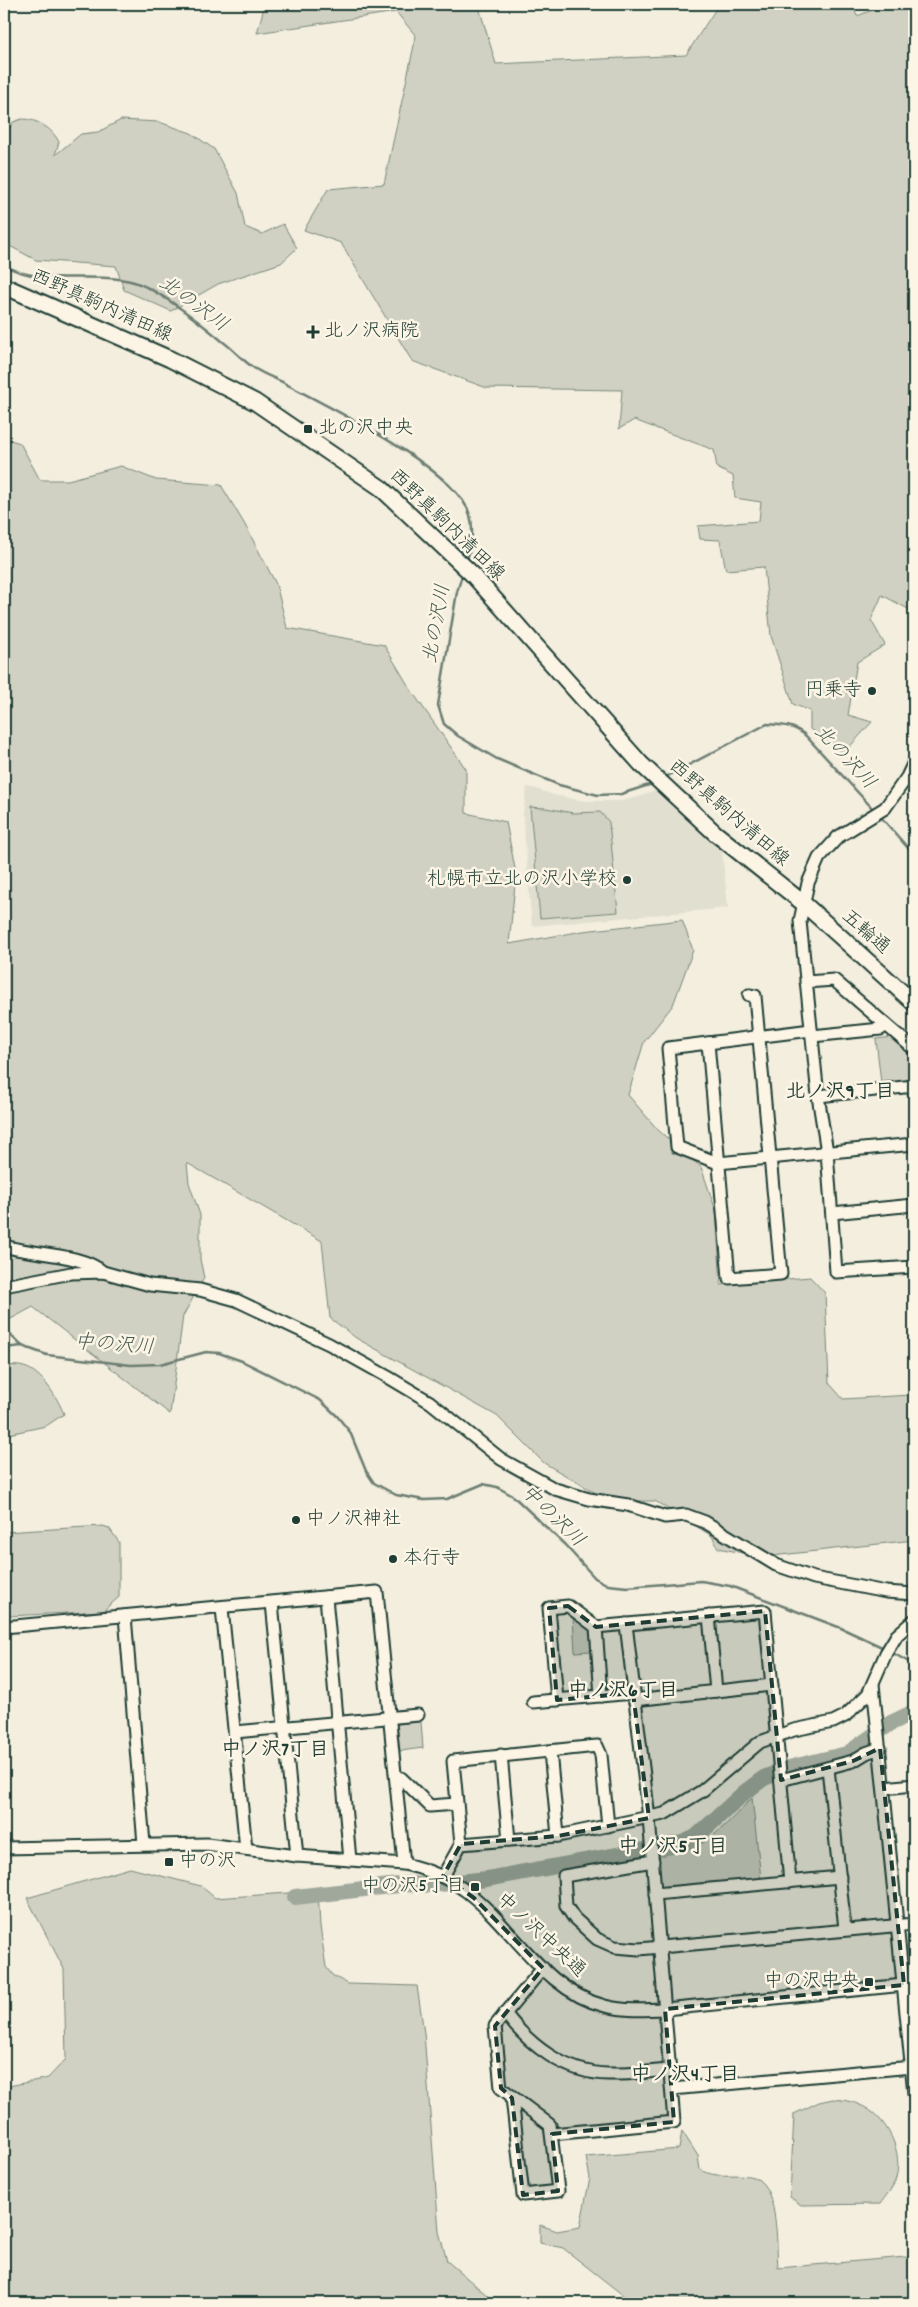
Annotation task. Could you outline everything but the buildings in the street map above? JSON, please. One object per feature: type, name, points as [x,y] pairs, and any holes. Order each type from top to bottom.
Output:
[{"type":"main road","name":"西野真駒内清田線","points":[[4,286],[170,359],[255,402],[381,488],[472,574],[669,791],[715,833],[789,893]]},
{"type":"main road","name":"五輪通","points":[[789,893],[803,903],[914,1003]]},
{"type":"street","points":[[914,762],[908,777],[885,808],[838,837],[819,858],[808,883],[800,921],[818,1096],[827,1152],[836,1272],[914,1267]]},
{"type":"street","points":[[806,982],[834,980],[914,1049]]},
{"type":"street","points":[[708,1043],[729,1278],[781,1274],[755,996],[749,995]]},
{"type":"street","points":[[886,1025],[881,1029],[758,1036],[668,1048],[677,1147],[718,1163],[914,1144]]},
{"type":"street","points":[[818,1096],[914,1086]]},
{"type":"street","points":[[832,1213],[914,1205]]},
{"type":"street","points":[[4,1246],[51,1256],[75,1258],[93,1263],[103,1272]]},
{"type":"street","points":[[4,1286],[71,1273],[103,1272],[150,1285],[200,1290],[236,1300],[329,1344],[430,1402],[501,1459],[555,1489],[589,1499],[628,1505],[665,1517],[686,1515],[705,1522],[776,1566],[814,1578],[886,1592],[914,1594]]},
{"type":"street","points":[[4,1627],[377,1592],[404,1864]]},
{"type":"street","points":[[326,1597],[350,1860]]},
{"type":"street","points":[[272,1603],[297,1856]]},
{"type":"street","points":[[556,1700],[549,1608],[568,1606],[596,1627],[765,1611],[790,1882]]},
{"type":"street","points":[[222,1608],[246,1849]]},
{"type":"street","points":[[125,1616],[144,1844]]},
{"type":"street","points":[[709,1616],[716,1691]]},
{"type":"street","points":[[461,1844],[558,1836],[664,1814],[702,1792],[735,1760],[760,1742],[794,1730],[833,1722],[845,1716],[868,1694],[886,1653],[897,1635],[914,1620]]},
{"type":"street","points":[[552,2134],[674,2122],[649,1818],[633,1697],[626,1624]]},
{"type":"street","points":[[596,1627],[601,1696]]},
{"type":"street","points":[[873,1684],[898,1925],[909,1985],[914,2093]]},
{"type":"street","points":[[533,1702],[601,1696],[633,1697],[772,1686]]},
{"type":"street","points":[[235,1732],[418,1715]]},
{"type":"street","points":[[781,1775],[828,1768],[853,1761],[879,1745]]},
{"type":"street","points":[[443,1876],[461,1844],[452,1761],[597,1746],[601,1755],[608,1826]]},
{"type":"street","points":[[550,1751],[558,1836]]},
{"type":"street","points":[[501,1756],[509,1840]]},
{"type":"street","points":[[828,1768],[845,1930]]},
{"type":"street","points":[[396,1777],[401,1778],[430,1806],[456,1804]]},
{"type":"street","points":[[884,1788],[914,1785]]},
{"type":"street","name":"中ノ沢中央通","points":[[4,1848],[207,1844],[269,1853],[404,1864],[422,1868],[443,1876],[474,1898],[564,1987],[603,2006],[628,2010],[665,2009],[909,1985]]},
{"type":"street","points":[[652,1859],[564,1876],[566,1906],[574,1918],[597,1939],[615,1947],[639,1949],[914,1924]]},
{"type":"street","points":[[655,1894],[840,1877]]},
{"type":"street","points":[[512,2098],[522,2195],[558,2191],[550,2126],[501,2088],[495,2026],[543,1968]]},
{"type":"street","points":[[505,2013],[518,2030],[536,2047],[556,2059],[582,2069],[608,2074],[670,2070]]},
{"type":"street","points":[[672,2089],[912,2067]]},
{"type":"highlighted area","points":[[568,1606],[596,1627],[765,1611],[781,1780],[853,1761],[880,1748],[904,1985],[665,2009],[674,2122],[552,2134],[558,2191],[523,2195],[512,2098],[501,2088],[495,2026],[543,1968],[474,1898],[443,1876],[461,1844],[558,1836],[649,1818],[633,1693],[557,1700],[549,1608]]},
{"type":"shaded area","points":[[265,4],[478,4],[496,64],[686,55],[719,4],[852,4],[857,16],[888,4],[914,4],[914,558],[912,559],[914,571],[914,612],[882,595],[871,620],[885,645],[857,662],[848,715],[872,722],[843,754],[810,729],[810,711],[793,704],[771,636],[764,567],[726,570],[720,540],[700,539],[698,526],[759,521],[761,502],[735,498],[733,476],[717,468],[714,450],[634,420],[619,429],[622,390],[487,388],[412,361],[341,243],[304,230],[328,189],[384,184],[416,36],[396,12],[257,33]]},
{"type":"shaded area","points":[[28,119],[44,125],[52,132],[59,142],[55,155],[81,134],[98,132],[121,120],[159,122],[191,133],[214,149],[238,193],[245,227],[262,234],[283,224],[297,248],[281,263],[218,284],[171,311],[124,290],[116,266],[36,260],[4,243],[4,139],[13,122]]},
{"type":"shaded area","points":[[4,438],[20,443],[40,480],[68,480],[121,466],[156,480],[221,485],[245,525],[276,584],[287,628],[384,645],[411,690],[466,769],[466,813],[506,822],[516,874],[509,944],[583,931],[682,920],[693,950],[673,1005],[644,1042],[628,1095],[658,1130],[701,1167],[716,1211],[721,1285],[810,1277],[825,1293],[829,1383],[843,1399],[911,1395],[914,1399],[914,1540],[763,1557],[718,1548],[712,1536],[655,1501],[610,1501],[544,1463],[497,1416],[356,1338],[330,1318],[322,1241],[187,1163],[189,1183],[200,1215],[200,1259],[204,1278],[183,1316],[170,1414],[33,1307],[9,1320],[4,1319]]},
{"type":"shaded area","name":"札幌市立北の沢小学校","points":[[527,787],[553,795],[585,801],[621,801],[639,797],[657,789],[722,852],[728,908],[532,926],[523,815]]},
{"type":"shaded area","points":[[530,807],[573,813],[600,812],[609,822],[618,912],[540,918]]},
{"type":"shaded area","points":[[893,1037],[914,1055],[914,1080],[881,1083],[876,1039]]},
{"type":"shaded area","points":[[4,1365],[24,1367],[37,1374],[53,1393],[64,1414],[46,1426],[4,1435]]},
{"type":"shaded area","points":[[103,1526],[109,1528],[119,1542],[119,1597],[103,1611],[9,1616],[4,1612],[4,1532]]},
{"type":"shaded area","points":[[573,1617],[591,1630],[591,1651],[575,1652]]},
{"type":"shaded area","points":[[421,1722],[423,1748],[400,1751],[397,1724]]},
{"type":"shaded area","points":[[752,1798],[761,1879],[659,1889],[657,1857],[689,1849],[706,1841]]},
{"type":"shaded area","points":[[130,1868],[201,1886],[215,1898],[318,1891],[320,1926],[326,1967],[332,1975],[348,1984],[417,1986],[424,2033],[439,2232],[447,2261],[496,2303],[4,2303],[4,2087],[48,2078],[66,2059],[64,1969],[27,1898]]},
{"type":"shaded area","points":[[833,2099],[844,2100],[870,2110],[886,2126],[891,2137],[898,2159],[897,2170],[894,2184],[880,2204],[801,2205],[790,2197],[794,2114],[819,2102]]},
{"type":"shaded area","points":[[682,2131],[698,2156],[700,2170],[718,2175],[749,2176],[759,2180],[766,2189],[774,2215],[778,2268],[906,2257],[914,2262],[914,2303],[633,2303],[563,2248],[540,2243],[540,2225],[557,2231],[580,2227],[590,2178],[586,2157],[679,2149]]},
{"type":"waterway","name":"北の沢川","points":[[4,265],[18,272],[34,275],[118,279],[134,282],[167,299],[254,368],[304,393],[388,440],[442,478],[460,497],[470,515],[472,538],[467,560]]},
{"type":"waterway","name":"北の沢川","points":[[463,572],[457,592],[438,705],[444,724],[458,736],[497,759],[559,785],[598,795],[621,794],[655,783]]},
{"type":"waterway","name":"北の沢川","points":[[664,778],[767,724],[783,725],[797,730],[806,736],[874,810]]},
{"type":"waterway","name":"北の沢川","points":[[880,816],[914,855]]},
{"type":"waterway","points":[[4,1329],[22,1346]]},
{"type":"waterway","name":"中の沢川","points":[[4,1348],[22,1346],[47,1355],[131,1365],[160,1364],[206,1352],[219,1353],[242,1361],[320,1400],[350,1432],[366,1471],[374,1483],[396,1495],[424,1500],[447,1499],[483,1484],[497,1487],[513,1496],[565,1545],[595,1578],[608,1585],[627,1587],[701,1581],[730,1586],[841,1628],[884,1648]]},
{"type":"waterway","name":"中の沢川","points":[[891,1652],[914,1665]]},
{"type":"waterway","points":[[295,1897],[407,1884],[431,1885],[487,1879],[682,1843],[696,1837],[745,1792],[764,1778],[789,1768],[847,1754],[891,1723],[914,1712]]},
{"type":"place","name":"北ノ沢病院","points":[[313,332]]},
{"type":"place","name":"北の沢中央","points":[[308,429]]},
{"type":"place","name":"円乗寺","points":[[872,691]]},
{"type":"place","name":"札幌市立北の沢小学校","points":[[627,880]]},
{"type":"place","name":"中ノ沢神社","points":[[296,1520]]},
{"type":"place","name":"本行寺","points":[[393,1559]]},
{"type":"place","name":"中の沢","points":[[169,1862]]},
{"type":"place","name":"中の沢5丁目","points":[[475,1887]]},
{"type":"place","name":"中の沢中央","points":[[869,1982]]},
{"type":"district","name":"北ノ沢9丁目","points":[[840,1093]]},
{"type":"district","name":"中ノ沢6丁目","points":[[623,1692]]},
{"type":"district","name":"中ノ沢7丁目","points":[[275,1751]]},
{"type":"district","name":"中ノ沢5丁目","points":[[673,1848]]},
{"type":"district","name":"中ノ沢4丁目","points":[[685,2076]]}]
